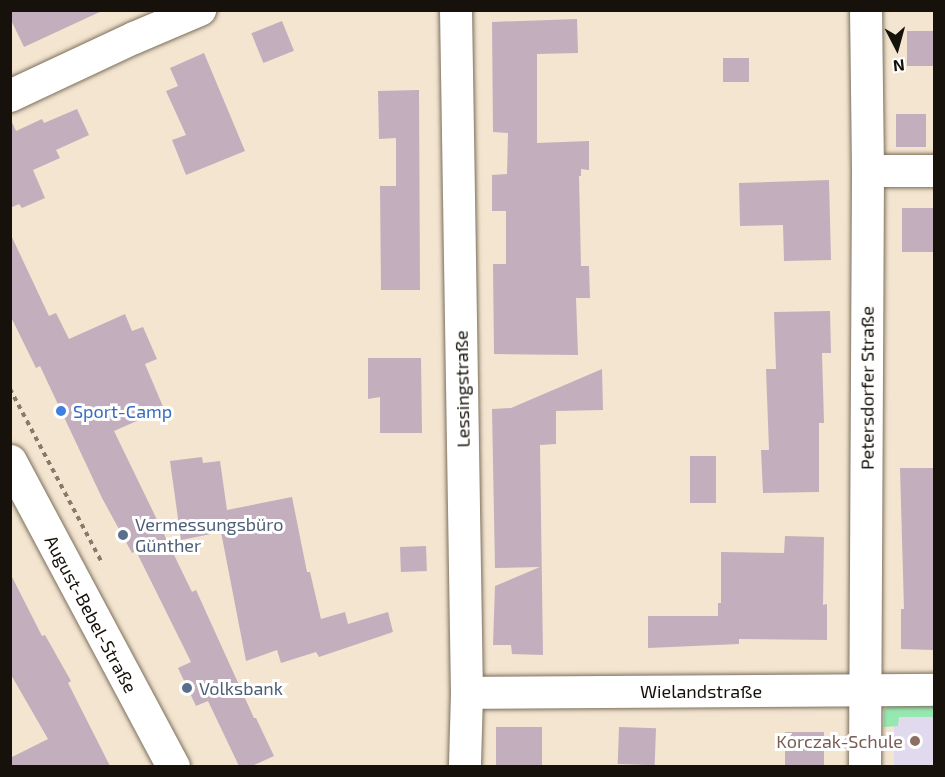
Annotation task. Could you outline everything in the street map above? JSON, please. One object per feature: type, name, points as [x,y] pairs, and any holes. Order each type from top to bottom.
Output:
[{"type":"main road","name":"August-Bebel-Straße","points":[[10,461],[173,766]]},
{"type":"street","points":[[10,96],[134,24],[200,10]]},
{"type":"street","name":"Lessingstraße","points":[[456,10],[467,693],[465,766]]},
{"type":"street","name":"Petersdorfer Straße","points":[[865,766],[868,171],[866,10]]},
{"type":"street","points":[[868,171],[934,171]]},
{"type":"street","name":"Wielandstraße","points":[[467,693],[934,690]]},
{"type":"shaded area","name":"Korczak-Schule","points":[[894,714],[934,714],[934,766],[894,766]]},
{"type":"green space","points":[[934,698],[934,717],[899,717],[898,726],[884,727],[884,710],[891,702]]},
{"type":"building","points":[[10,10],[104,10],[24,47],[10,18]]},
{"type":"building","points":[[577,19],[578,53],[537,54],[537,143],[589,141],[589,170],[581,169],[581,176],[579,176],[581,266],[589,266],[590,298],[576,298],[578,355],[494,354],[493,264],[506,264],[506,211],[492,211],[492,175],[507,174],[508,133],[493,132],[492,22]]},
{"type":"building","points":[[282,21],[294,51],[263,63],[251,33]]},
{"type":"building","points":[[907,31],[934,31],[934,66],[907,66]]},
{"type":"building","points":[[204,53],[245,151],[186,175],[172,140],[186,135],[166,91],[178,86],[170,68]]},
{"type":"building","points":[[723,58],[749,58],[749,82],[723,82]]},
{"type":"building","points":[[419,90],[420,290],[381,290],[380,186],[396,186],[396,138],[379,139],[378,91]]},
{"type":"building","points":[[77,109],[89,135],[56,150],[60,158],[33,170],[45,198],[22,208],[19,204],[10,208],[10,118],[16,131],[42,119],[44,123]]},
{"type":"building","points":[[896,114],[926,114],[926,147],[896,147]]},
{"type":"building","points":[[829,180],[831,260],[784,261],[783,225],[740,226],[739,183]]},
{"type":"building","points":[[902,208],[934,208],[934,252],[902,252]]},
{"type":"building","points":[[10,233],[49,316],[56,313],[69,339],[125,314],[132,331],[143,327],[157,359],[145,364],[164,409],[114,431],[192,592],[196,590],[254,718],[274,756],[252,766],[239,766],[208,701],[196,706],[178,668],[191,662],[136,551],[132,553],[102,498],[40,366],[36,368],[10,315]]},
{"type":"building","points":[[830,311],[831,353],[822,353],[824,423],[819,423],[819,492],[763,493],[761,450],[769,450],[766,369],[776,369],[774,312]]},
{"type":"building","points":[[368,358],[421,358],[422,433],[380,433],[380,397],[368,399]]},
{"type":"building","points":[[602,369],[603,410],[556,411],[556,444],[540,445],[543,655],[512,654],[511,645],[493,645],[495,586],[540,567],[495,568],[492,409],[511,408]]},
{"type":"building","points":[[690,456],[716,456],[716,503],[690,503]]},
{"type":"building","points":[[202,457],[203,463],[220,461],[227,510],[292,497],[307,572],[310,572],[321,619],[345,612],[348,624],[388,612],[393,632],[319,657],[316,652],[281,663],[277,650],[246,661],[221,532],[181,540],[170,461]]},
{"type":"building","points":[[900,468],[934,468],[934,650],[901,649],[901,609],[904,609]]},
{"type":"building","points":[[785,536],[824,537],[823,605],[827,604],[827,640],[739,639],[739,644],[648,648],[648,616],[718,616],[718,603],[721,603],[721,552],[784,553]]},
{"type":"building","points":[[426,546],[427,571],[401,572],[400,547]]},
{"type":"building","points":[[10,573],[42,636],[45,635],[71,681],[68,683],[110,766],[10,766],[10,758],[48,739],[10,673]]},
{"type":"building","points":[[496,727],[542,727],[542,766],[496,766]]},
{"type":"building","points":[[619,727],[656,728],[655,765],[618,764]]},
{"type":"building","points":[[785,732],[824,732],[824,766],[785,766]]},
{"type":"place","name":"Sport-Camp","points":[[61,411]]},
{"type":"place","name":"Vermessungsbüro Günther","points":[[123,535]]},
{"type":"place","name":"Volksbank","points":[[187,688]]},
{"type":"place","name":"Korczak-Schule","points":[[915,741]]}]
